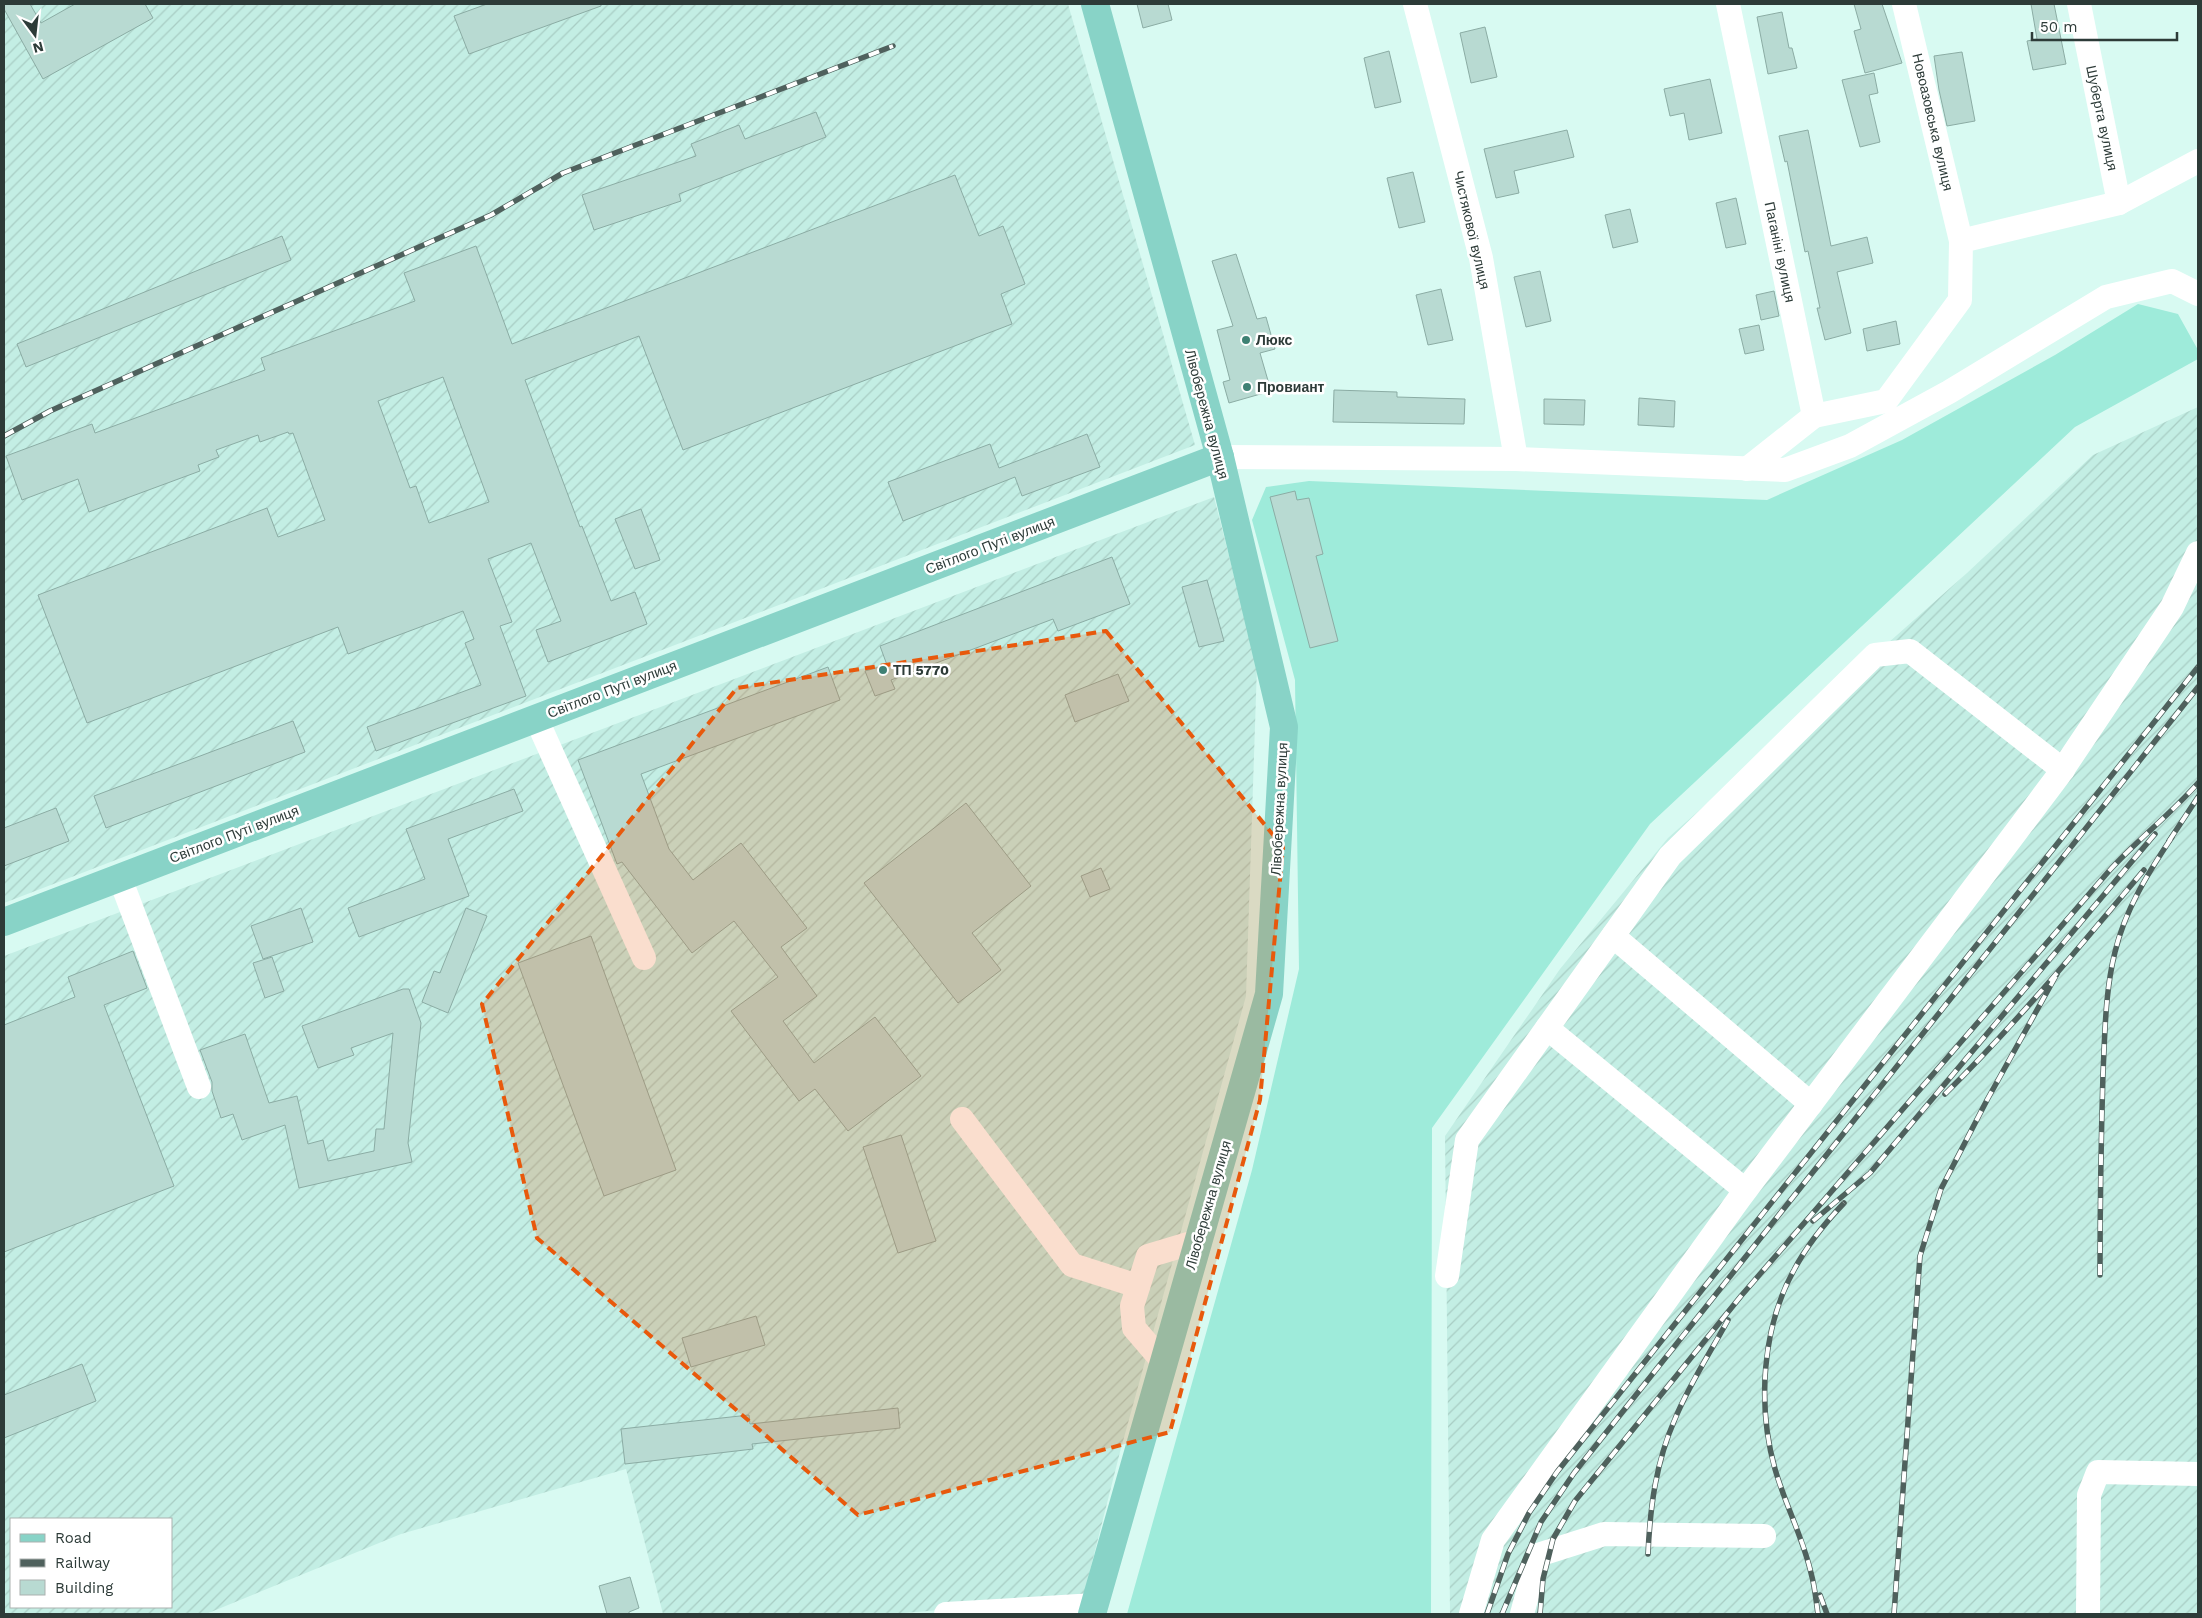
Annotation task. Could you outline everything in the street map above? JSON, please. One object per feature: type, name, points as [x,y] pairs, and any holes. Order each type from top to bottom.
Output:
[{"type":"main road","name":"Лівобережна вулиця","points":[[1093,1610],[1269,994],[1284,727],[1220,457],[1095,4]]},
{"type":"main road","name":"Світлого Путі вулиця","points":[[4,922],[1220,457]]},
{"type":"street","name":"Чистякової вулиця","points":[[1415,4],[1480,258],[1516,459]]},
{"type":"street","name":"Паганіні вулиця","points":[[1728,4],[1814,416]]},
{"type":"street","name":"Новоазовська вулиця","points":[[1814,416],[1886,401],[1960,300],[1961,241],[1904,4]]},
{"type":"street","name":"Шуберта вулиця","points":[[2079,4],[2120,203]]},
{"type":"street","points":[[1961,241],[2120,203],[2198,161]]},
{"type":"street","points":[[1220,457],[1516,459],[1785,470],[1850,446],[1948,392],[2106,297],[2172,281],[2198,294]]},
{"type":"street","points":[[1747,469],[1814,416]]},
{"type":"street","points":[[1471,1614],[1493,1540],[1745,1190],[2063,770],[2172,607],[2198,553]]},
{"type":"street","points":[[1446,1276],[1467,1140],[1670,856],[1875,655],[1910,651],[2063,770]]},
{"type":"street","points":[[536,718],[644,958]]},
{"type":"street","points":[[120,878],[199,1087]]},
{"type":"street","points":[[1613,936],[1811,1104]]},
{"type":"street","points":[[1547,1028],[1745,1190]]},
{"type":"street","points":[[962,1119],[1072,1265],[1138,1286]]},
{"type":"street","points":[[1164,1363],[1134,1328],[1132,1306],[1148,1256],[1198,1241]]},
{"type":"street","points":[[2088,1614],[2089,1495],[2098,1472],[2198,1474]]},
{"type":"street","points":[[1522,1614],[1538,1555],[1604,1534],[1764,1536]]},
{"type":"street","points":[[946,1614],[1093,1610]]},
{"type":"highlighted area","points":[[1106,631],[1283,847],[1260,1100],[1170,1432],[858,1515],[537,1238],[482,1004],[737,688]]},
{"type":"shaded area","points":[[4,4],[1068,4],[1195,445],[4,903]]},
{"type":"shaded area","points":[[2198,407],[2198,1614],[1450,1614],[1445,1136],[1560,969],[1668,838],[1967,573],[2093,455]]},
{"type":"shaded area","points":[[1214,497],[1257,666],[1246,996],[1120,1452],[1083,1598],[892,1614],[663,1614],[626,1469],[401,1534],[206,1614],[4,1614],[4,956]]},
{"type":"green space","points":[[2138,304],[2178,314],[2198,350],[2198,359],[2075,427],[1650,824],[1432,1128],[1431,1614],[1127,1614],[1252,1170],[1299,969],[1295,680],[1252,520],[1266,487],[1309,481],[1767,500],[1902,440],[2055,355]]},
{"type":"building","points":[[4,4],[30,4],[41,23],[75,4],[145,4],[153,18],[43,79],[4,9]]},
{"type":"building","points":[[487,4],[601,4],[601,6],[469,54],[454,16]]},
{"type":"building","points":[[1137,4],[1168,4],[1172,20],[1143,28]]},
{"type":"building","points":[[1854,4],[1882,4],[1902,63],[1865,73],[1854,31],[1861,29]]},
{"type":"building","points":[[2031,4],[2054,4],[2066,64],[2033,70],[2027,41],[2037,39]]},
{"type":"building","points":[[1782,12],[1789,48],[1792,48],[1797,68],[1768,74],[1757,17]]},
{"type":"building","points":[[1485,27],[1497,77],[1471,83],[1460,33]]},
{"type":"building","points":[[1389,51],[1401,102],[1375,108],[1364,58]]},
{"type":"building","points":[[1962,52],[1975,121],[1947,126],[1934,56]]},
{"type":"building","points":[[1874,73],[1878,93],[1869,95],[1880,142],[1860,147],[1842,80]]},
{"type":"building","points":[[1710,79],[1722,133],[1689,140],[1684,113],[1670,116],[1664,89]]},
{"type":"building","points":[[816,112],[826,137],[679,194],[681,201],[594,230],[582,195],[696,156],[691,144],[739,125],[745,139]]},
{"type":"building","points":[[1567,130],[1574,157],[1514,171],[1519,193],[1496,198],[1484,149]]},
{"type":"building","points":[[1808,130],[1831,246],[1867,237],[1873,263],[1837,272],[1851,333],[1825,340],[1817,308],[1820,308],[1808,251],[1805,252],[1787,161],[1785,162],[1779,136]]},
{"type":"building","points":[[1413,172],[1425,222],[1399,228],[1387,178]]},
{"type":"building","points":[[955,175],[979,236],[1003,226],[1025,284],[1001,294],[1012,324],[683,450],[639,336],[525,380],[580,527],[582,526],[611,601],[635,592],[647,624],[548,662],[536,630],[561,621],[531,543],[488,559],[512,622],[500,626],[526,696],[376,751],[367,727],[481,685],[465,643],[474,639],[463,611],[348,654],[338,627],[87,723],[38,595],[267,508],[278,537],[325,520],[293,433],[289,434],[288,432],[260,442],[258,435],[216,450],[219,457],[198,465],[200,471],[89,512],[78,479],[22,500],[6,456],[92,424],[95,433],[265,370],[261,358],[415,301],[404,273],[476,246],[512,344]],"holes":[[[443,377],[489,502],[429,523],[416,486],[410,488],[378,401]]]},
{"type":"building","points":[[1736,198],[1746,244],[1726,248],[1716,203]]},
{"type":"building","points":[[1630,209],[1638,242],[1613,248],[1605,215]]},
{"type":"building","points":[[282,236],[291,260],[26,367],[17,344]]},
{"type":"building","points":[[1236,254],[1257,319],[1266,317],[1275,349],[1260,353],[1271,391],[1229,403],[1223,382],[1230,380],[1217,330],[1233,326],[1212,261]]},
{"type":"building","points":[[1540,271],[1551,321],[1526,327],[1514,277]]},
{"type":"building","points":[[1441,289],[1453,340],[1428,345],[1416,295]]},
{"type":"building","points":[[1774,291],[1779,316],[1761,320],[1756,295]]},
{"type":"building","points":[[1896,321],[1900,344],[1867,351],[1863,329]]},
{"type":"building","points":[[1759,325],[1764,350],[1745,354],[1739,329]]},
{"type":"building","points":[[1334,390],[1397,392],[1397,397],[1465,399],[1464,424],[1333,422]]},
{"type":"building","points":[[1639,398],[1675,401],[1674,427],[1638,425]]},
{"type":"building","points":[[1544,399],[1585,400],[1584,425],[1544,424]]},
{"type":"building","points":[[1087,434],[1100,467],[1022,496],[1015,477],[903,521],[888,482],[990,444],[999,468]]},
{"type":"building","points":[[1295,491],[1297,500],[1309,498],[1323,554],[1316,556],[1338,641],[1310,648],[1270,497]]},
{"type":"building","points":[[641,509],[660,560],[635,569],[615,519]]},
{"type":"building","points":[[1112,557],[1130,604],[1058,631],[1053,619],[891,680],[895,689],[875,696],[865,671],[887,665],[880,646]]},
{"type":"building","points":[[1207,580],[1224,641],[1199,647],[1182,587]]},
{"type":"building","points":[[828,667],[840,700],[641,774],[669,849],[693,880],[741,843],[807,928],[781,947],[817,996],[783,1021],[814,1063],[875,1017],[921,1076],[848,1131],[815,1089],[799,1101],[731,1011],[778,977],[734,921],[692,953],[622,862],[617,864],[578,760]]},
{"type":"building","points":[[1118,674],[1129,701],[1075,722],[1065,695]]},
{"type":"building","points":[[293,721],[305,752],[106,828],[94,796]]},
{"type":"building","points":[[514,789],[523,811],[448,839],[469,896],[359,937],[348,908],[425,879],[406,829]]},
{"type":"building","points":[[966,803],[1031,886],[972,933],[1001,970],[958,1003],[864,883]]},
{"type":"building","points":[[56,808],[69,841],[4,866],[4,828]]},
{"type":"building","points":[[1101,868],[1110,889],[1090,897],[1081,876]]},
{"type":"building","points":[[301,908],[313,942],[263,959],[251,926]]},
{"type":"building","points":[[466,908],[487,916],[448,1013],[422,1002],[434,971],[440,973]]},
{"type":"building","points":[[591,936],[676,1170],[604,1196],[518,963]]},
{"type":"building","points":[[133,951],[147,988],[104,1005],[174,1186],[4,1252],[4,1025],[75,997],[68,977]]},
{"type":"building","points":[[272,957],[284,991],[265,998],[253,963]]},
{"type":"building","points":[[403,989],[409,989],[421,1023],[408,1143],[412,1162],[299,1188],[285,1125],[242,1140],[233,1114],[221,1118],[212,1091],[212,1082],[200,1050],[245,1034],[269,1103],[297,1096],[308,1144],[323,1140],[328,1161],[374,1151],[376,1129],[384,1129],[393,1033],[351,1048],[354,1055],[318,1068],[302,1026]]},
{"type":"building","points":[[901,1135],[936,1241],[898,1253],[863,1147]]},
{"type":"building","points":[[756,1316],[765,1345],[691,1367],[682,1338]]},
{"type":"building","points":[[82,1364],[96,1401],[4,1438],[4,1395]]},
{"type":"building","points":[[898,1408],[900,1428],[752,1444],[753,1449],[625,1464],[621,1429],[749,1415],[750,1424]]},
{"type":"building","points":[[630,1577],[639,1608],[629,1612],[629,1614],[607,1614],[599,1586]]},
{"type":"railway","points":[[4,436],[50,411],[491,215],[563,173],[893,46]]},
{"type":"railway","points":[[1487,1614],[1508,1554],[1529,1513],[1557,1472],[2198,667]]},
{"type":"railway","points":[[1502,1614],[1541,1522],[1574,1473],[2198,687]]},
{"type":"railway","points":[[1540,1614],[1543,1579],[1553,1539],[1575,1501],[1741,1296],[2109,871],[2198,783]]},
{"type":"railway","points":[[2169,841],[2198,797]]},
{"type":"railway","points":[[1813,1221],[1870,1173],[2155,834]]},
{"type":"railway","points":[[2100,1275],[2103,1073],[2109,982],[2119,936],[2131,907],[2146,878],[2172,837]]},
{"type":"railway","points":[[1945,1094],[2072,956],[2144,870]]},
{"type":"railway","points":[[1894,1614],[1920,1256],[1941,1189],[1987,1100],[2057,974]]},
{"type":"railway","points":[[1818,1614],[1814,1583],[1808,1560],[1779,1482],[1769,1444],[1766,1419],[1766,1367],[1769,1342],[1783,1293],[1805,1252],[1830,1218],[1844,1203]]},
{"type":"railway","points":[[1648,1554],[1650,1519],[1655,1485],[1668,1435],[1700,1369],[1728,1320]]},
{"type":"railway","points":[[1820,1595],[1827,1614]]},
{"type":"place","name":"Люкс","points":[[1246,340]]},
{"type":"place","name":"Провиант","points":[[1247,387]]},
{"type":"place","name":"ТП 5770","points":[[883,670]]}]
